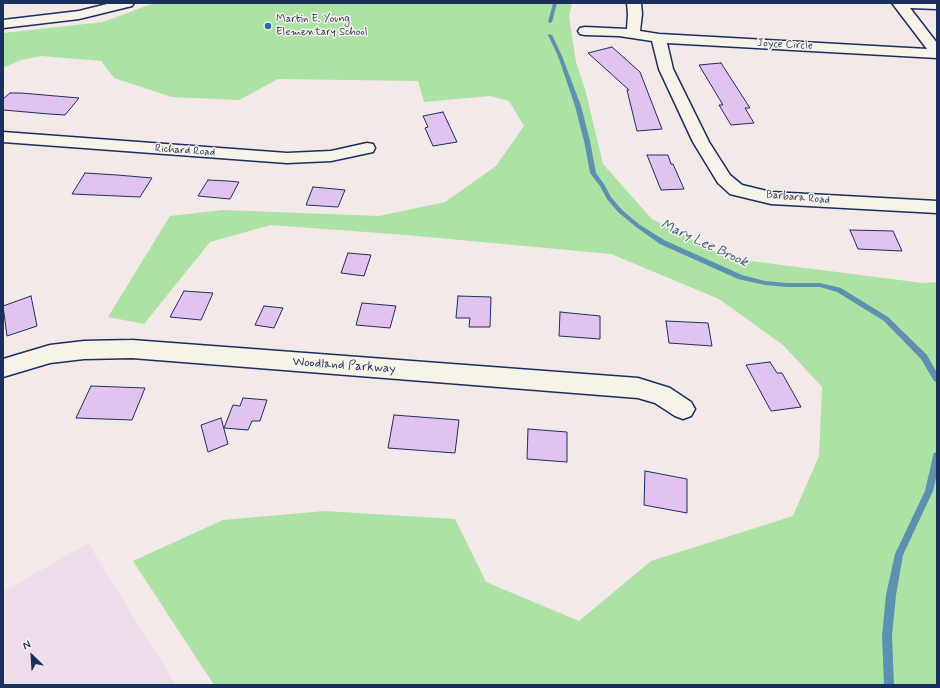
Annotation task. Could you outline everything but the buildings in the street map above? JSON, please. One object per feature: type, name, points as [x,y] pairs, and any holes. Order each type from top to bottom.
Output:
[{"type":"street","points":[[3,24],[79,15],[127,3]]},
{"type":"street","points":[[633,34],[635,14],[634,3]]},
{"type":"street","points":[[900,4],[937,5]]},
{"type":"street","points":[[900,4],[937,53]]},
{"type":"street","name":"Joyce Circle","points":[[584,31],[633,34],[659,38],[937,53]]},
{"type":"street","name":"Barbara Road","points":[[659,38],[666,69],[701,142],[724,179],[736,190],[771,198],[937,207]]},
{"type":"street","name":"Richard Road","points":[[3,137],[287,158],[331,156],[367,148]]},
{"type":"street","name":"Woodland Parkway","points":[[3,368],[50,354],[84,350],[132,349],[638,388],[662,395],[682,409]]},
{"type":"shaded area","points":[[88,543],[176,685],[3,685],[3,592]]},
{"type":"green space","points":[[154,3],[572,3],[569,16],[576,62],[585,89],[603,164],[652,219],[727,258],[923,283],[937,282],[937,685],[214,685],[133,561],[223,520],[325,511],[455,519],[486,582],[579,621],[651,561],[793,516],[819,456],[822,387],[783,345],[719,299],[611,254],[406,235],[271,225],[210,242],[144,324],[108,317],[170,216],[223,210],[379,216],[445,202],[496,166],[524,126],[509,101],[490,96],[424,102],[418,81],[278,79],[239,100],[172,97],[114,78],[101,61],[41,56],[21,60],[3,68],[3,33],[103,22]]},
{"type":"waterway","name":"Mary Lee Brook","points":[[550,22],[555,3]]},
{"type":"waterway","name":"Mary Lee Brook","points":[[550,35],[560,56],[578,106],[593,173],[609,198],[620,211],[638,226],[662,242],[740,277],[765,283],[820,285],[839,290],[886,319],[924,357],[937,379]]},
{"type":"waterway","name":"Mary Lee Brook","points":[[889,685],[887,636],[891,595],[899,554],[929,491],[937,456]]},
{"type":"place","name":"Martin E. Young Elementary School","points":[[268,26]]}]
